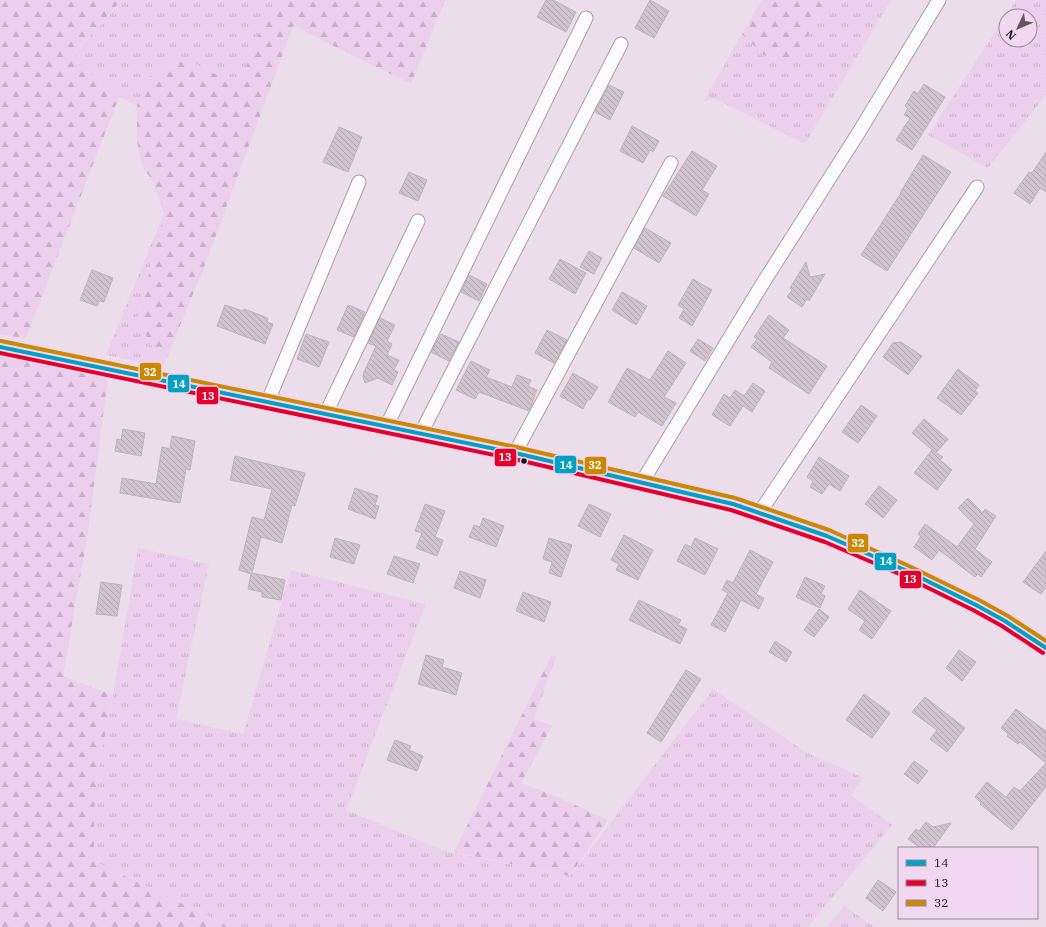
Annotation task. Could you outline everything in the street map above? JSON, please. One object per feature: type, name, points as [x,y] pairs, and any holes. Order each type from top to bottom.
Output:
[{"type":"street","points":[[642,482],[763,283],[859,132],[939,0]]},
{"type":"street","points":[[386,425],[586,18]]},
{"type":"street","points":[[422,433],[621,44]]},
{"type":"street","points":[[515,453],[671,163]]},
{"type":"street","points":[[268,401],[359,182]]},
{"type":"street","points":[[760,512],[977,187]]},
{"type":"street","points":[[326,413],[418,221]]},
{"type":"street","points":[[0,347],[386,425],[515,453],[733,504],[827,536],[907,571],[976,604],[1045,644]]},
{"type":"green space","points":[[0,0],[122,0],[70,57],[119,97],[26,338],[0,335]]},
{"type":"green space","points":[[123,0],[292,0],[263,27],[242,77],[221,77],[180,57],[146,79],[137,106],[119,97],[70,58]]},
{"type":"green space","points":[[292,0],[445,0],[411,84],[293,26],[205,265],[163,367],[138,320],[164,213],[152,180],[142,166],[137,142],[137,106],[146,79],[172,61],[181,57],[221,77],[242,77],[261,28]]},
{"type":"green space","points":[[762,0],[833,0],[788,63],[764,55],[742,34]]},
{"type":"green space","points":[[833,0],[891,0],[805,144],[714,98],[703,102],[742,34],[764,55],[788,62]]},
{"type":"green space","points":[[1016,0],[1046,0],[1046,95],[988,168],[928,135],[998,28],[998,48],[1038,48],[1038,8],[1011,8]]},
{"type":"green space","points":[[164,213],[138,319],[163,367],[106,355]]},
{"type":"green space","points":[[0,357],[34,362],[108,378],[88,532],[63,676],[113,695],[97,776],[94,811],[94,861],[224,924],[227,927],[0,927]]},
{"type":"green space","points":[[138,548],[209,564],[176,719],[243,734],[291,570],[426,604],[346,810],[445,851],[570,876],[713,689],[804,751],[863,778],[851,795],[892,825],[808,927],[227,927],[224,924],[94,861],[94,811],[97,776],[113,695]]},
{"type":"green space","points":[[551,656],[556,656],[534,719],[552,726],[521,783],[553,795],[608,820],[570,876],[454,852]]},
{"type":"green space","points":[[844,906],[875,927],[827,927]]},
{"type":"building","points":[[546,0],[553,0],[576,12],[566,32],[537,17]]},
{"type":"building","points":[[650,0],[669,11],[654,38],[635,28]]},
{"type":"building","points":[[924,84],[945,97],[912,150],[896,140],[910,118],[904,115],[908,109],[905,106],[914,91],[918,94]]},
{"type":"building","points":[[609,85],[624,92],[610,120],[595,112]]},
{"type":"building","points":[[632,126],[659,141],[653,152],[650,150],[643,163],[620,151]]},
{"type":"building","points":[[339,127],[362,137],[348,172],[323,162]]},
{"type":"building","points":[[692,151],[717,166],[702,190],[709,194],[696,216],[663,196]]},
{"type":"building","points":[[1046,152],[1046,192],[1040,188],[1030,204],[1014,193],[1029,172],[1032,173]]},
{"type":"building","points":[[923,155],[951,172],[887,271],[861,255],[901,193]]},
{"type":"building","points":[[409,172],[427,180],[418,201],[399,193]]},
{"type":"building","points":[[645,228],[671,243],[659,263],[634,248]]},
{"type":"building","points":[[589,251],[602,258],[594,274],[580,267]]},
{"type":"building","points":[[560,259],[586,273],[575,294],[549,279]]},
{"type":"building","points":[[806,262],[810,277],[825,274],[809,301],[807,299],[802,307],[787,297],[792,290],[790,288]]},
{"type":"building","points":[[92,270],[113,278],[104,302],[99,301],[97,306],[80,300]]},
{"type":"building","points":[[469,275],[487,284],[479,301],[461,292]]},
{"type":"building","points":[[693,279],[712,290],[692,326],[679,318],[684,309],[678,305]]},
{"type":"building","points":[[622,292],[647,306],[636,325],[612,310]]},
{"type":"building","points":[[225,305],[243,311],[244,309],[268,318],[267,322],[273,324],[265,344],[217,326]]},
{"type":"building","points":[[348,305],[365,312],[354,337],[337,330]]},
{"type":"building","points":[[769,315],[789,330],[783,338],[827,366],[809,394],[769,368],[772,362],[751,347],[757,339],[754,337]]},
{"type":"building","points":[[380,318],[395,325],[387,341],[392,344],[387,355],[399,360],[394,370],[398,372],[392,385],[378,378],[365,383],[363,376],[376,346],[368,343]]},
{"type":"building","points":[[547,330],[567,340],[554,363],[535,353]]},
{"type":"building","points":[[306,334],[329,342],[319,367],[297,359]]},
{"type":"building","points":[[441,334],[459,342],[449,361],[431,352]]},
{"type":"building","points":[[698,339],[713,348],[705,361],[690,351]]},
{"type":"building","points":[[901,342],[922,356],[908,375],[883,357],[893,343]]},
{"type":"building","points":[[668,351],[686,363],[664,397],[676,403],[662,426],[638,412],[635,417],[608,402],[627,368],[650,380]]},
{"type":"building","points":[[471,361],[490,370],[486,377],[512,387],[517,375],[531,380],[528,386],[537,390],[529,411],[479,392],[475,399],[456,390]]},
{"type":"building","points":[[958,369],[979,385],[975,391],[978,393],[961,415],[937,398]]},
{"type":"building","points":[[573,373],[598,387],[590,400],[588,399],[583,409],[560,396]]},
{"type":"building","points":[[753,383],[765,391],[752,412],[743,406],[730,426],[712,415],[724,394],[730,398],[735,390],[744,396]]},
{"type":"building","points":[[861,405],[877,416],[858,443],[842,432]]},
{"type":"building","points":[[924,419],[948,439],[936,453],[912,433]]},
{"type":"building","points":[[123,429],[145,433],[141,456],[115,451],[117,439],[121,440]]},
{"type":"building","points":[[172,436],[195,441],[190,470],[186,469],[180,503],[120,493],[122,478],[156,484],[162,447],[170,449]]},
{"type":"building","points":[[932,450],[943,457],[940,460],[952,470],[937,490],[914,473]]},
{"type":"building","points":[[235,456],[305,473],[295,506],[292,505],[282,543],[261,537],[252,573],[285,580],[281,600],[262,597],[262,592],[248,589],[251,574],[239,570],[252,517],[264,520],[272,489],[230,480]]},
{"type":"building","points":[[819,457],[849,476],[840,491],[829,484],[822,494],[810,487],[813,481],[807,477]]},
{"type":"building","points":[[879,486],[897,500],[883,518],[865,504]]},
{"type":"building","points":[[355,488],[378,496],[375,505],[379,506],[375,519],[348,509]]},
{"type":"building","points":[[968,498],[983,513],[985,509],[996,516],[975,549],[992,562],[981,577],[978,574],[975,577],[939,550],[932,560],[914,547],[921,536],[918,534],[925,524],[957,547],[974,524],[958,508]]},
{"type":"building","points":[[425,504],[445,511],[435,537],[443,540],[437,556],[416,548],[422,533],[415,531]]},
{"type":"building","points":[[589,504],[611,514],[600,537],[578,526]]},
{"type":"building","points":[[483,518],[504,526],[496,547],[469,537],[474,525],[480,527]]},
{"type":"building","points":[[624,535],[653,550],[638,580],[616,570],[619,564],[611,560]]},
{"type":"building","points":[[335,538],[360,545],[354,564],[330,557]]},
{"type":"building","points":[[549,538],[572,545],[561,577],[549,573],[552,562],[543,559]]},
{"type":"building","points":[[695,538],[718,549],[705,575],[677,561],[685,544],[691,547]]},
{"type":"building","points":[[750,550],[773,562],[756,594],[764,598],[759,609],[741,600],[725,632],[711,625],[728,593],[722,590],[727,580],[733,583]]},
{"type":"building","points":[[1046,551],[1046,587],[1041,594],[1023,582]]},
{"type":"building","points":[[394,556],[420,564],[413,583],[387,574]]},
{"type":"building","points":[[460,571],[486,580],[480,598],[454,588]]},
{"type":"building","points":[[805,577],[825,586],[821,594],[825,596],[820,608],[796,597]]},
{"type":"building","points":[[101,582],[122,585],[117,616],[96,614]]},
{"type":"building","points":[[860,590],[891,611],[872,639],[859,630],[865,621],[848,609]]},
{"type":"building","points":[[523,592],[551,602],[544,622],[516,611]]},
{"type":"building","points":[[639,600],[681,620],[678,625],[687,629],[680,644],[629,620]]},
{"type":"building","points":[[819,609],[829,617],[814,637],[804,630]]},
{"type":"building","points":[[775,641],[792,652],[786,662],[769,652]]},
{"type":"building","points":[[959,650],[976,662],[962,681],[946,668]]},
{"type":"building","points":[[426,655],[444,660],[442,667],[462,673],[456,695],[418,684]]},
{"type":"building","points":[[686,670],[701,679],[661,742],[647,733]]},
{"type":"building","points":[[864,694],[890,713],[872,738],[846,720]]},
{"type":"building","points":[[925,697],[965,728],[947,752],[930,739],[937,730],[912,712]]},
{"type":"building","points":[[1016,709],[1046,731],[1046,763],[1020,742],[1018,744],[1007,736],[1008,734],[1001,728]]},
{"type":"building","points":[[395,740],[411,746],[409,750],[423,756],[417,771],[387,760]]},
{"type":"building","points":[[914,761],[928,771],[918,784],[904,774]]},
{"type":"building","points":[[1046,763],[1046,787],[1012,830],[980,804],[981,803],[975,797],[987,782],[1006,797],[1014,787],[1020,791]]},
{"type":"building","points":[[926,822],[933,827],[951,823],[934,847],[919,847],[908,839],[916,829],[919,831]]},
{"type":"building","points":[[878,880],[896,892],[883,911],[866,898]]},
{"type":"transit line","name":"32","points":[[1,341],[516,447],[735,498],[829,530],[909,566],[979,600],[1008,616],[1046,641]]},
{"type":"transit line","name":"14","points":[[0,347],[515,453],[733,504],[827,536],[907,571],[1005,621],[1046,648]]},
{"type":"transit line","name":"13","points":[[0,353],[514,459],[731,510],[825,542],[904,576],[1002,626],[1043,653]]}]
